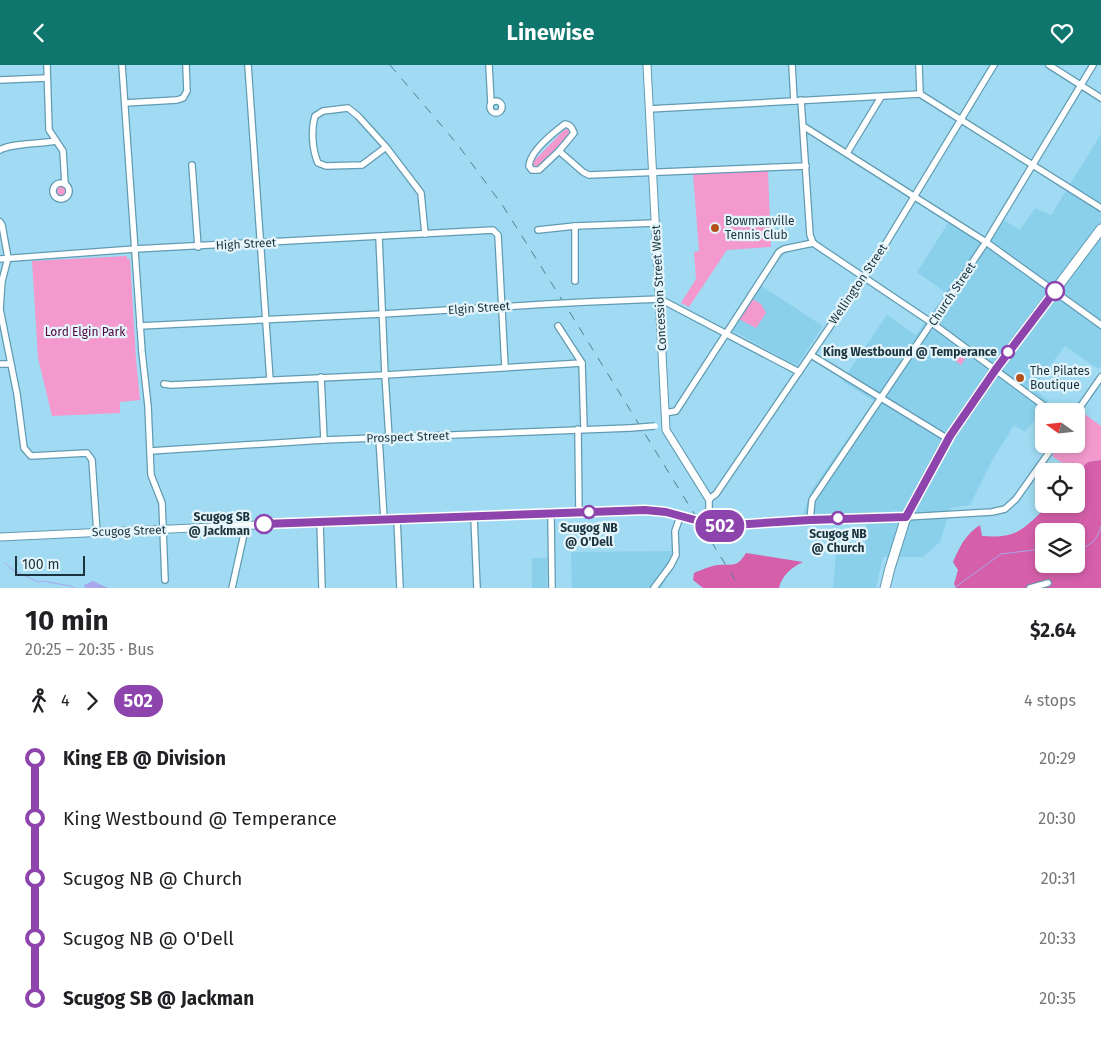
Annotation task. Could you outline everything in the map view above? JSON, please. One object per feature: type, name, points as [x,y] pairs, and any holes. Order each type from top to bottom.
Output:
[{"type":"main road","points":[[885,588],[906,517],[948,439],[996,369],[1101,229]]},
{"type":"street","points":[[47,65],[50,130],[64,151],[65,184]]},
{"type":"street","points":[[122,65],[128,171],[148,406],[151,475],[162,503],[165,580]]},
{"type":"street","points":[[125,103],[183,98],[187,91],[186,65]]},
{"type":"street","points":[[248,65],[270,380]]},
{"type":"street","points":[[489,65],[491,103]]},
{"type":"street","name":"Concession Street West","points":[[647,65],[666,430],[708,499]]},
{"type":"street","points":[[792,65],[803,126],[810,235],[813,243],[932,323],[1041,403]]},
{"type":"street","points":[[919,65],[920,94]]},
{"type":"street","name":"Wellington Street","points":[[708,499],[716,494],[864,276],[994,65]]},
{"type":"street","points":[[1050,65],[1101,98]]},
{"type":"street","name":"Church Street","points":[[810,520],[812,500],[986,242],[1093,65]]},
{"type":"street","points":[[0,80],[47,78]]},
{"type":"street","points":[[649,109],[920,94],[1101,208]]},
{"type":"street","points":[[848,153],[880,97]]},
{"type":"street","points":[[386,147],[362,165],[326,166],[318,163],[314,154],[312,124],[315,116],[323,111],[348,108],[358,116],[386,147],[421,193],[425,234]]},
{"type":"street","points":[[565,124],[569,124],[574,133],[559,151],[539,169],[532,169],[529,166],[529,159],[550,136],[565,124]]},
{"type":"street","points":[[803,126],[986,242],[1101,325]]},
{"type":"street","points":[[0,150],[8,146],[56,141]]},
{"type":"street","points":[[559,151],[588,175],[806,166]]},
{"type":"street","points":[[192,165],[198,247]]},
{"type":"street","points":[[0,222],[8,258],[2,281],[0,309],[17,394],[24,448],[31,456],[87,453],[92,460],[97,533]]},
{"type":"street","points":[[538,231],[575,226],[656,223]]},
{"type":"street","points":[[575,226],[575,281]]},
{"type":"street","name":"High Street","points":[[0,259],[135,249],[493,230],[498,235],[502,306]]},
{"type":"street","points":[[379,237],[384,375],[389,437]]},
{"type":"street","points":[[665,413],[676,411],[780,252],[784,249],[813,243]]},
{"type":"street","name":"Elgin Street","points":[[140,326],[382,314],[586,301],[660,299],[799,372]]},
{"type":"street","points":[[502,306],[505,367]]},
{"type":"street","points":[[558,326],[582,363],[579,513]]},
{"type":"street","points":[[811,355],[948,439]]},
{"type":"street","points":[[164,384],[384,375],[582,363]]},
{"type":"street","points":[[0,364],[10,364]]},
{"type":"street","points":[[321,377],[324,439]]},
{"type":"street","points":[[1083,403],[1101,377]]},
{"type":"street","name":"Prospect Street","points":[[150,451],[324,439],[666,425]]},
{"type":"street","points":[[380,438],[384,519]]},
{"type":"street","name":"Scugog Street","points":[[0,537],[397,518],[645,510],[666,512],[717,526],[992,512],[1005,509],[1016,499],[1049,453]]},
{"type":"street","points":[[708,499],[709,524]]},
{"type":"street","points":[[551,514],[552,588]]},
{"type":"street","points":[[474,517],[477,588]]},
{"type":"street","points":[[654,588],[676,555],[675,531],[680,517]]},
{"type":"street","points":[[397,518],[400,588]]},
{"type":"street","points":[[320,522],[322,588]]},
{"type":"street","points":[[232,588],[246,525]]},
{"type":"street","points":[[1030,588],[1048,583]]},
{"type":"shaded area","points":[[1101,134],[1101,366],[1098,369],[1065,346],[1033,388],[1049,401],[1047,403],[1035,403],[1035,419],[1025,432],[1014,425],[992,461],[970,505],[951,508],[940,542],[923,557],[883,557],[876,588],[833,588],[836,553],[865,550],[867,513],[803,514],[812,489],[874,401],[842,381],[887,315],[916,335],[946,293],[917,272],[952,217],[983,238],[999,217],[1020,230],[1035,208],[1051,215]]},
{"type":"shaded area","points":[[760,285],[823,326],[797,366],[731,330]]},
{"type":"shaded area","points":[[1101,460],[1101,588],[956,588],[954,584],[958,570],[953,562],[967,537],[980,525],[982,536],[1005,536],[1021,530],[1040,513],[1085,513],[1085,465],[1088,462]]},
{"type":"shaded area","points":[[672,551],[669,573],[662,588],[572,588],[571,552]]},
{"type":"shaded area","points":[[746,553],[803,562],[788,572],[782,579],[779,588],[703,588],[693,580],[694,573],[706,568],[737,563]]},
{"type":"shaded area","points":[[532,558],[547,558],[547,588],[532,588]]},
{"type":"shaded area","points":[[93,581],[108,588],[85,588],[84,585]]},
{"type":"green space","points":[[568,128],[571,134],[538,166],[533,165],[533,162]]},
{"type":"green space","points":[[768,171],[771,247],[727,250],[689,307],[681,303],[696,279],[694,252],[699,251],[693,174]]},
{"type":"green space","points":[[59,185],[63,185],[67,191],[63,197],[59,197],[55,193],[55,189]]},
{"type":"green space","name":"Lord Elgin Park","points":[[127,256],[127,259],[130,259],[140,400],[120,402],[120,413],[52,416],[38,358],[32,261]]},
{"type":"green space","points":[[752,299],[761,304],[766,313],[756,328],[739,319]]},
{"type":"green space","points":[[956,347],[967,356],[961,365],[949,356]]},
{"type":"green space","points":[[1085,414],[1101,426],[1101,460],[1088,462],[1085,465],[1085,463],[1062,463],[1052,456],[1055,453],[1085,453]]},
{"type":"waterway","points":[[1085,547],[1093,542],[1101,526]]},
{"type":"waterway","points":[[954,588],[1001,554],[1035,550]]},
{"type":"waterway","points":[[5,563],[13,570],[38,582],[43,581],[75,588]]},
{"type":"railway","points":[[390,65],[458,145],[503,206],[740,588]]},
{"type":"bus line","name":"502","points":[[264,524],[645,510],[666,512],[717,526],[887,516],[906,517],[950,436],[996,369],[1055,291]]},
{"type":"place","name":"Bowmanville Tennis Club","points":[[715,228]]},
{"type":"place","name":"King Westbound @ Temperance","points":[[1008,352]]},
{"type":"place","name":"The Pilates Boutique","points":[[1020,378]]},
{"type":"place","name":"Scugog NB @ O'Dell","points":[[589,512]]},
{"type":"place","name":"Scugog NB @ Church","points":[[838,518]]},
{"type":"place","name":"Scugog SB @ Jackman","points":[[264,524]]}]
